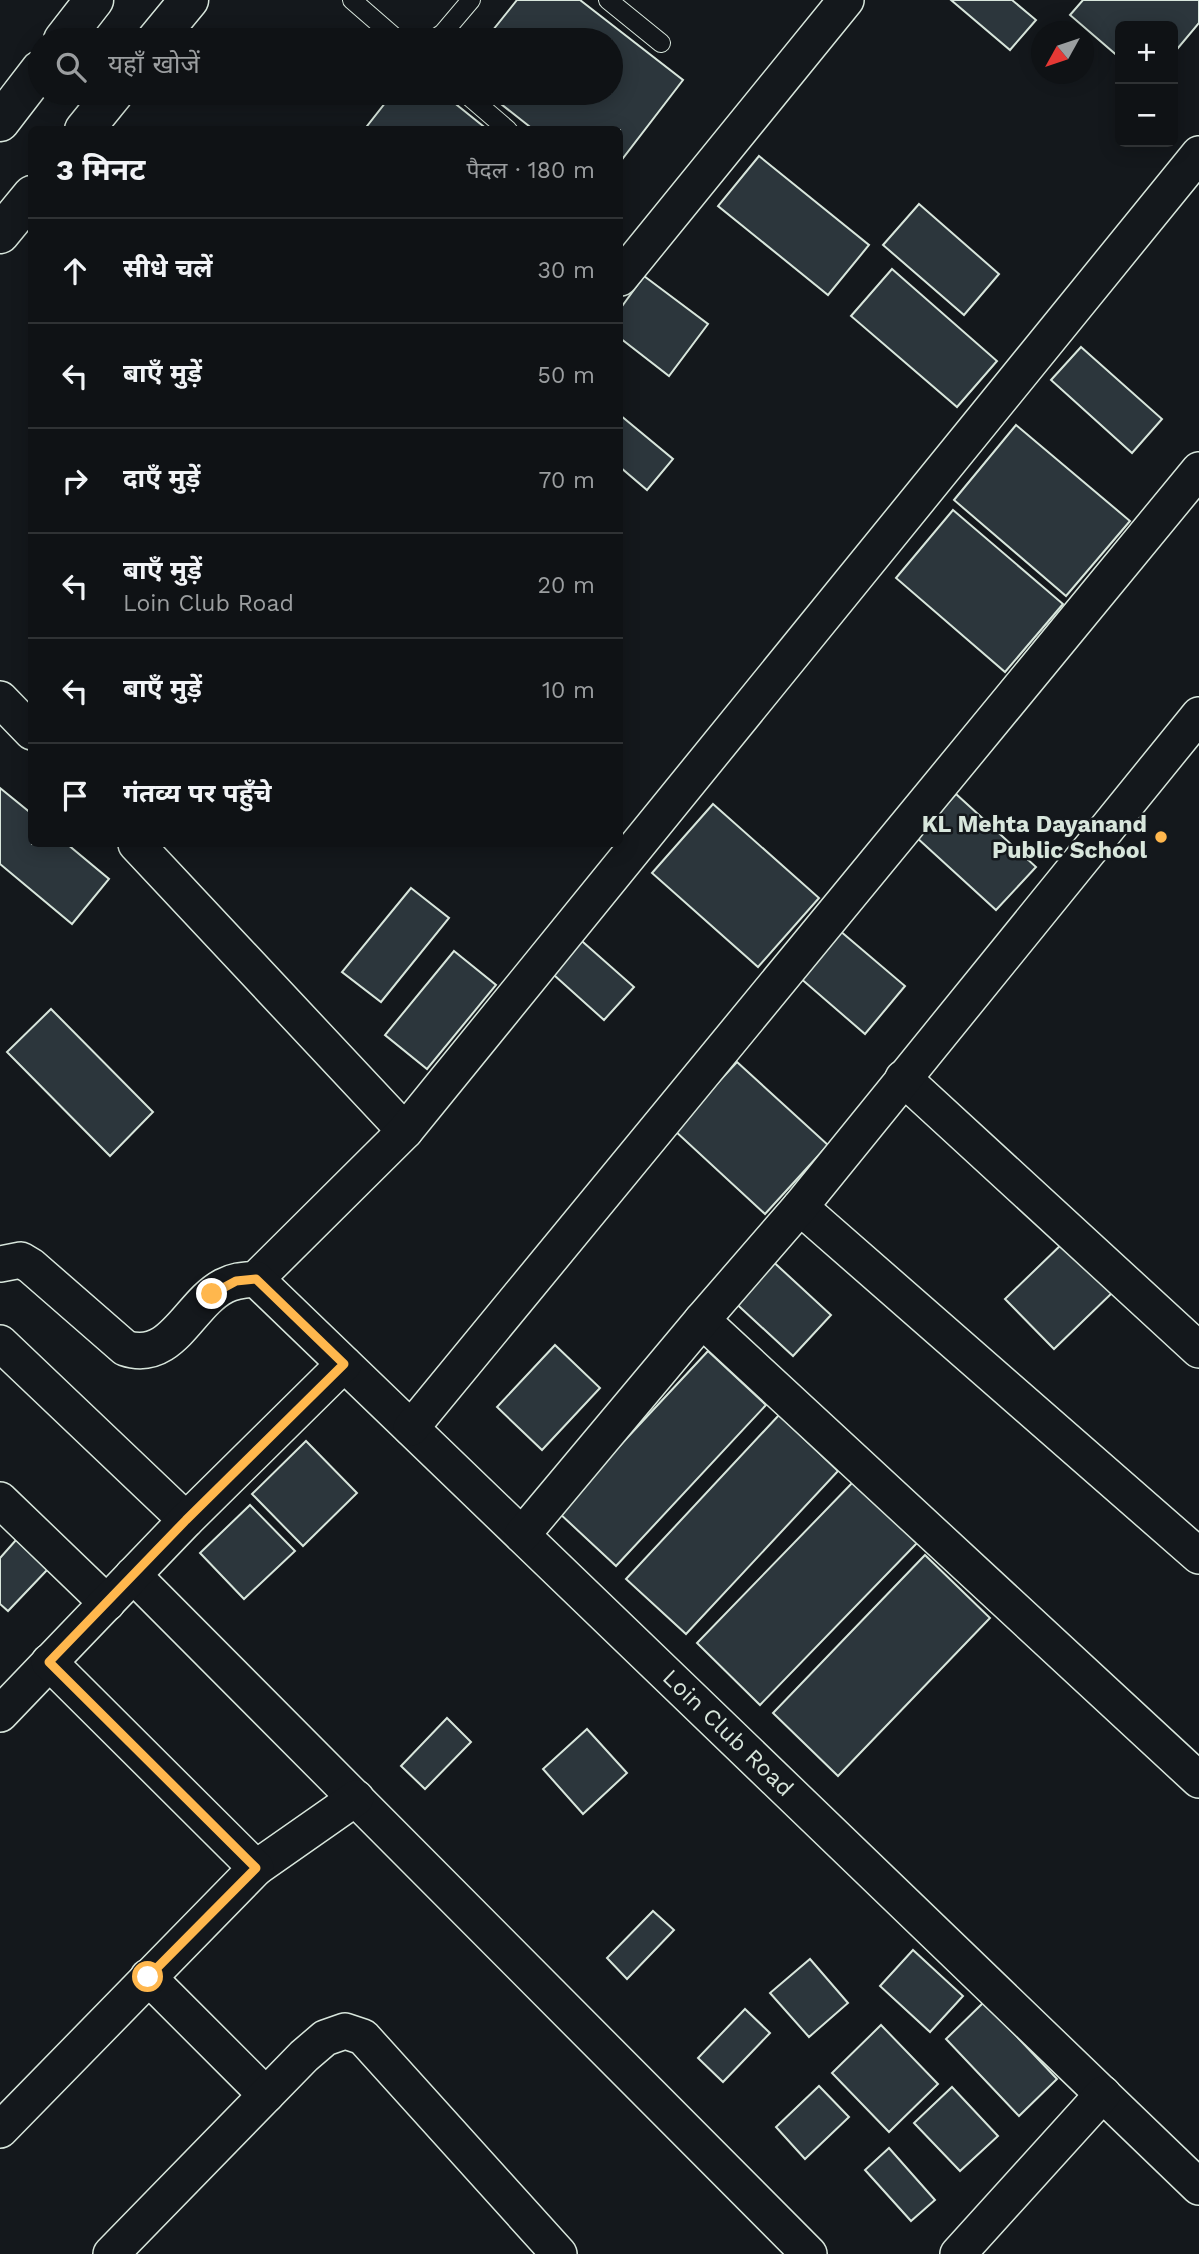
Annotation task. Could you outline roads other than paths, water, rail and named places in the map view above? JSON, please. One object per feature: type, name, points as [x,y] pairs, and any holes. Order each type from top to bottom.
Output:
[{"type":"street","points":[[72,28],[94,0]]},
{"type":"street","points":[[166,28],[189,0]]},
{"type":"street","points":[[623,274],[846,0]]},
{"type":"street","points":[[0,122],[28,86]]},
{"type":"street","points":[[87,126],[104,105]]},
{"type":"street","points":[[0,1264],[21,1260],[31,1266],[125,1348],[139,1353],[154,1349],[167,1341],[212,1294],[224,1286],[236,1281],[256,1279],[405,1131],[1199,154]]},
{"type":"street","points":[[0,234],[28,200]]},
{"type":"street","points":[[411,1428],[1199,470]]},
{"type":"street","points":[[0,699],[28,728]]},
{"type":"street","points":[[522,1535],[800,1207],[1199,715]]},
{"type":"street","points":[[146,847],[405,1131]]},
{"type":"street","points":[[903,1078],[1199,1350]]},
{"type":"street","points":[[800,1207],[1199,1556]]},
{"type":"street","name":"Loin Club Road","points":[[256,1279],[1199,2187]]},
{"type":"street","points":[[702,1320],[1199,1780]]},
{"type":"street","points":[[0,1343],[186,1520]]},
{"type":"street","points":[[0,1714],[186,1520],[344,1364]]},
{"type":"street","points":[[0,1500],[107,1603]]},
{"type":"street","points":[[133,1575],[809,2254]]},
{"type":"street","points":[[49,1662],[256,1868]]},
{"type":"street","points":[[0,2130],[256,1868],[356,1798]]},
{"type":"street","points":[[148,1977],[266,2095]]},
{"type":"street","points":[[111,2254],[325,2038],[345,2031],[363,2037],[559,2254]]},
{"type":"street","points":[[958,2254],[1103,2094]]},
{"type":"lane","points":[[352,0],[384,28]]},
{"type":"lane","points":[[447,28],[471,0]]},
{"type":"lane","points":[[608,0],[661,43]]},
{"type":"lane","points":[[479,105],[503,126]]},
{"type":"place","name":"KL Mehta Dayanand Public School","points":[[1161,837]]}]
